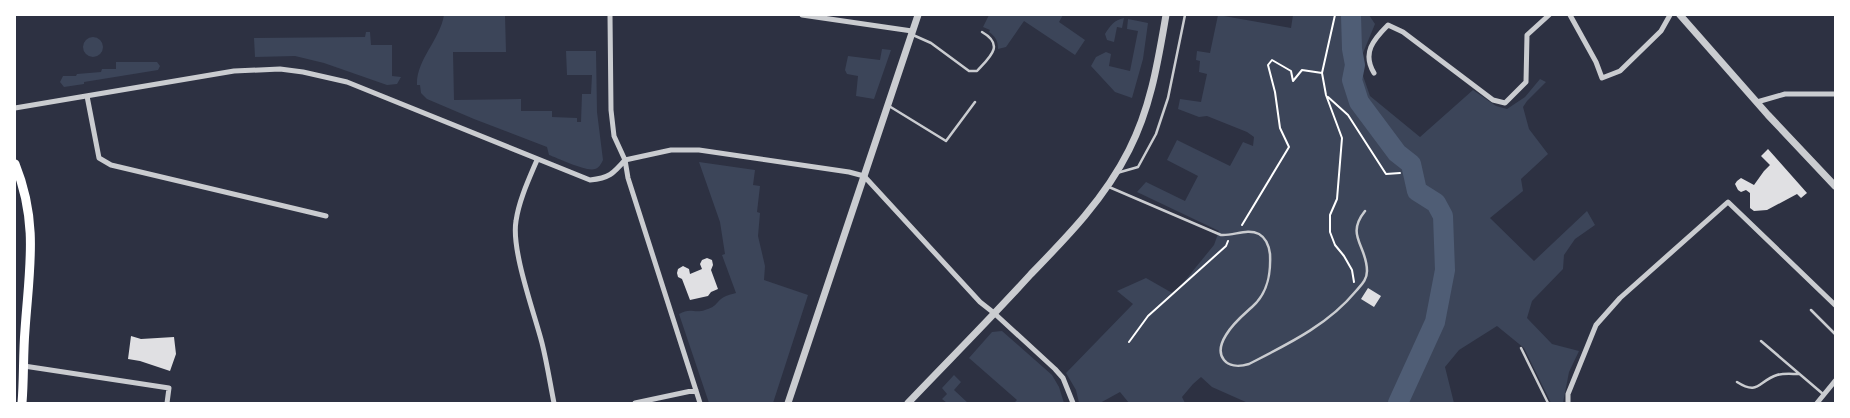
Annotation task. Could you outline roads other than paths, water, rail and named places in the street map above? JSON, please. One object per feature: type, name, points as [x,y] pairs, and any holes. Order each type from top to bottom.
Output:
[{"type":"main road","points":[[15,164],[27,200],[31,226],[22,403]]},
{"type":"street","points":[[610,15],[610,110],[614,136],[625,160],[628,178],[700,403]]},
{"type":"street","points":[[802,15],[912,33]]},
{"type":"street","points":[[788,403],[918,15]]},
{"type":"street","points":[[908,403],[1078,225],[1108,187],[1130,149],[1146,109],[1151,94],[1166,15]]},
{"type":"street","points":[[1374,73],[1368,64],[1369,53],[1374,41],[1388,25],[1403,32],[1493,100],[1505,104],[1526,82],[1527,35],[1549,15]]},
{"type":"street","points":[[1570,15],[1596,62],[1602,78],[1620,71],[1661,31],[1670,15]]},
{"type":"street","points":[[1680,15],[1784,133],[1835,186]]},
{"type":"street","points":[[15,108],[234,71],[280,69],[347,82],[536,160],[590,180],[605,178],[614,172],[625,160],[671,150],[699,150],[849,172],[864,176],[980,302],[1056,369],[1063,378],[1073,403]]},
{"type":"street","points":[[1757,102],[1785,94],[1835,94]]},
{"type":"street","points":[[87,96],[99,158],[111,165],[326,216]]},
{"type":"street","points":[[536,160],[520,204],[515,234],[554,403]]},
{"type":"street","points":[[1568,403],[1568,394],[1596,326],[1620,298],[1728,202],[1835,306]]},
{"type":"street","points":[[24,366],[169,388],[167,403]]},
{"type":"street","points":[[1817,403],[1835,381]]},
{"type":"street","points":[[636,403],[696,390]]},
{"type":"lane","points":[[1116,174],[1138,167],[1156,134],[1168,98],[1185,15]]},
{"type":"lane","points":[[912,33],[931,43],[969,71],[977,71],[994,53],[994,44],[991,37],[982,32]]},
{"type":"lane","points":[[888,105],[946,141],[975,102]]},
{"type":"lane","points":[[1108,187],[1221,236],[1248,232],[1265,238],[1269,250],[1270,267],[1270,277],[1266,288],[1254,305],[1238,318],[1222,342],[1222,356],[1229,365],[1239,367],[1249,364],[1312,330],[1336,312],[1365,281],[1367,274],[1366,262],[1355,230],[1357,221],[1365,211]]},
{"type":"lane","points":[[1811,310],[1835,334]]},
{"type":"lane","points":[[1761,341],[1824,395]]},
{"type":"lane","points":[[1521,348],[1548,403]]},
{"type":"lane","points":[[1737,382],[1746,388],[1752,389],[1778,374],[1800,374]]},
{"type":"waterway","points":[[1351,15],[1352,49],[1355,65],[1352,80],[1359,102],[1397,153],[1411,164],[1417,191],[1436,203],[1443,216],[1445,270],[1435,322],[1398,403]]}]
